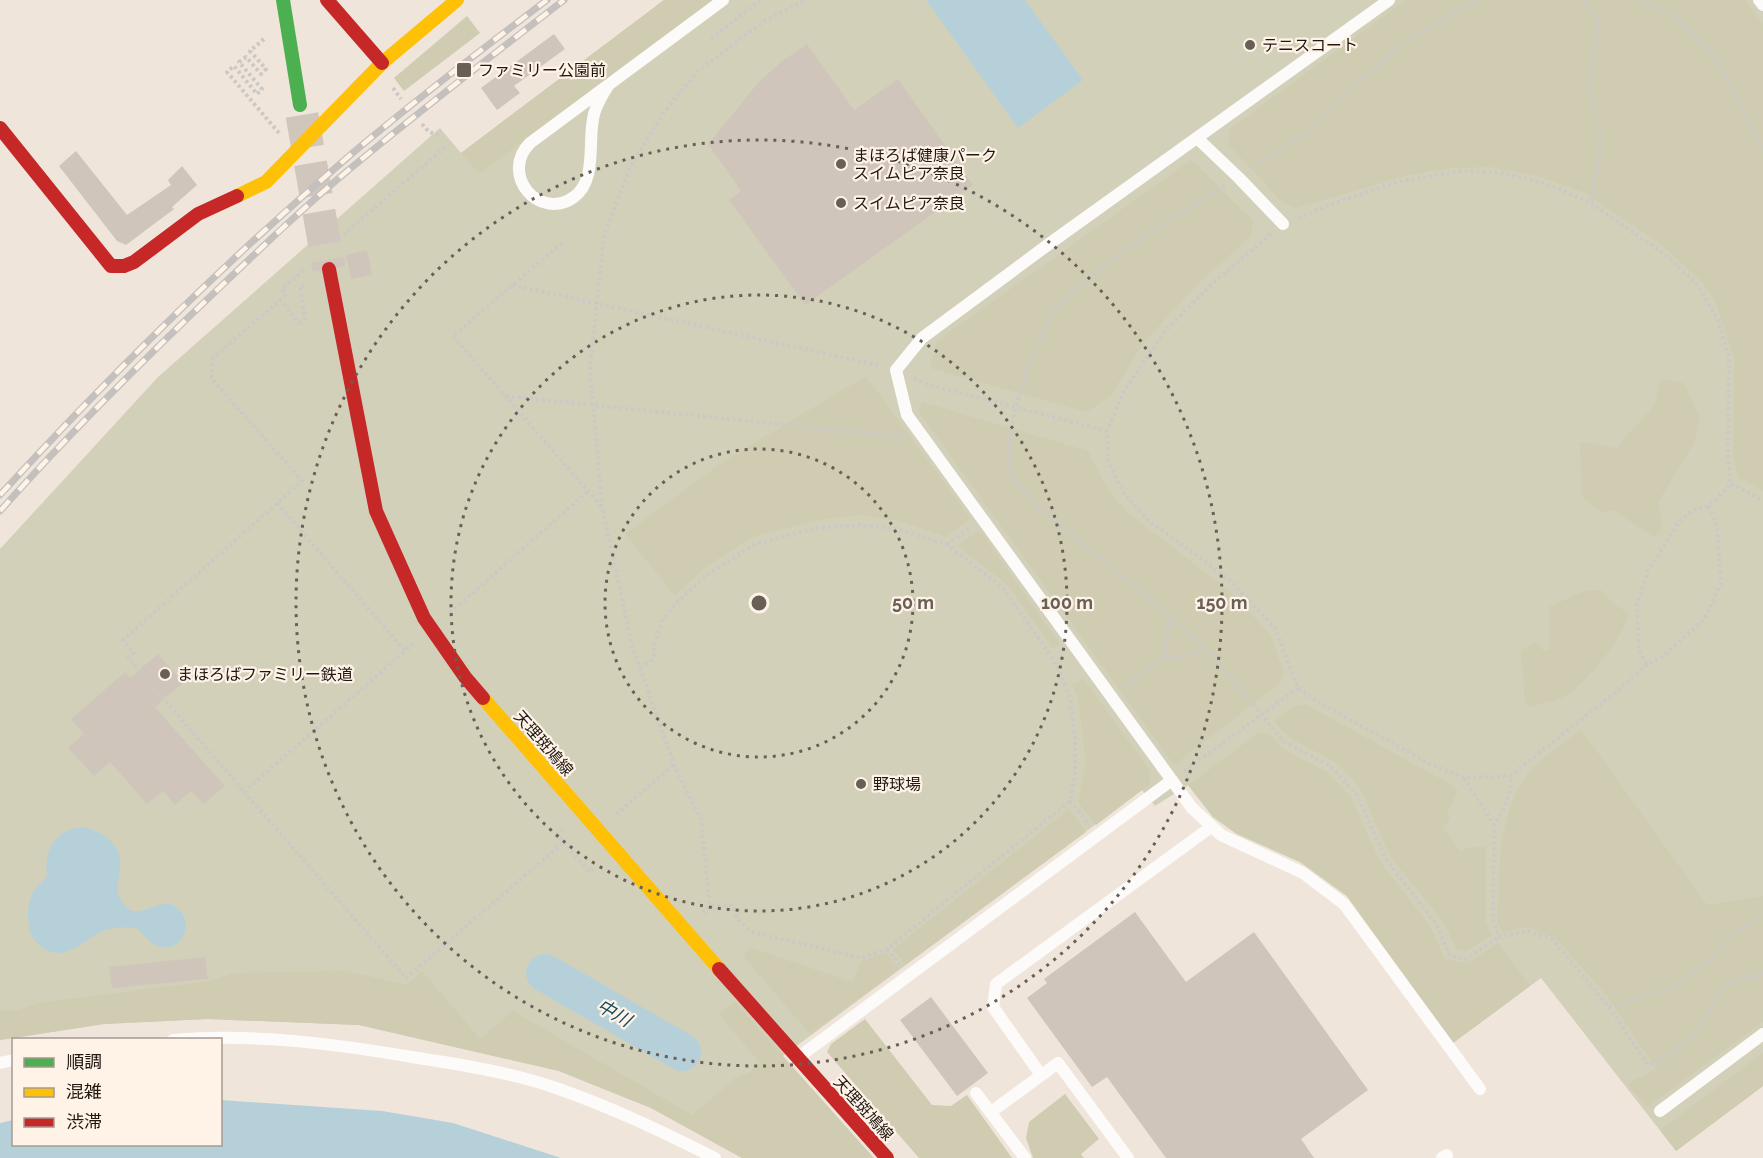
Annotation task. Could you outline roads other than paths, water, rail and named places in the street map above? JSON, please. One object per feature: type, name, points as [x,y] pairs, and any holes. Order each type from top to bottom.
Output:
[{"type":"main road","points":[[283,0],[300,105]]},
{"type":"main road","points":[[327,0],[382,63]]},
{"type":"main road","points":[[0,128],[111,266],[124,266],[146,254],[199,213],[252,191],[266,182],[382,63],[457,0]]},
{"type":"main road","name":"天理斑鳩線","points":[[329,269],[376,511],[424,618],[465,677],[887,1158]]},
{"type":"lane","points":[[608,86],[593,116],[588,172],[580,191],[573,198],[555,203],[547,203],[533,197],[519,177],[520,157],[525,147],[723,0]]},
{"type":"lane","points":[[1389,0],[922,338],[896,369],[907,416],[1192,808],[1221,836],[1304,873],[1344,904],[1480,1089]]},
{"type":"lane","points":[[1759,0],[1763,5]]},
{"type":"lane","points":[[1197,138],[1282,224]]},
{"type":"lane","points":[[797,1058],[1172,780]]},
{"type":"lane","points":[[1041,1075],[993,1007],[996,984],[1211,826]]},
{"type":"lane","points":[[1660,1111],[1763,1034]]},
{"type":"lane","points":[[222,1039],[274,1038],[348,1046],[467,1066],[555,1088],[650,1125],[715,1158]]},
{"type":"lane","points":[[991,1112],[1058,1063],[1128,1158]]},
{"type":"lane","points":[[976,1093],[1025,1158]]},
{"type":"water","points":[[926,0],[1025,0],[1083,80],[1018,128]]},
{"type":"water","points":[[83,827],[104,835],[118,852],[120,867],[118,893],[128,909],[144,910],[168,904],[175,906],[182,913],[186,926],[185,933],[178,943],[166,948],[158,946],[149,941],[137,928],[129,927],[105,930],[75,948],[59,953],[43,948],[34,940],[28,923],[29,905],[35,889],[47,875],[47,857],[53,842],[65,832]]},
{"type":"water","points":[[222,1100],[382,1111],[453,1123],[561,1158],[0,1158],[0,1123],[12,1120],[12,1146],[222,1146]]},
{"type":"waterway","name":"中川","points":[[545,973],[682,1052]]},
{"type":"tunnel","points":[[302,115],[329,269]]},
{"type":"railway","points":[[0,495],[128,361],[262,233],[378,132],[547,0]]},
{"type":"railway","points":[[0,511],[52,454],[133,372],[303,209],[408,121],[564,0]]},
{"type":"place","name":"テニスコート","points":[[1250,45]]},
{"type":"place","name":"ファミリー公園前","points":[[464,70]]},
{"type":"place","name":"まほろば健康パーク スイムピア奈良","points":[[841,164]]},
{"type":"place","name":"スイムピア奈良","points":[[841,203]]},
{"type":"place","name":"まほろばファミリー鉄道","points":[[165,674]]},
{"type":"place","name":"野球場","points":[[861,784]]}]
